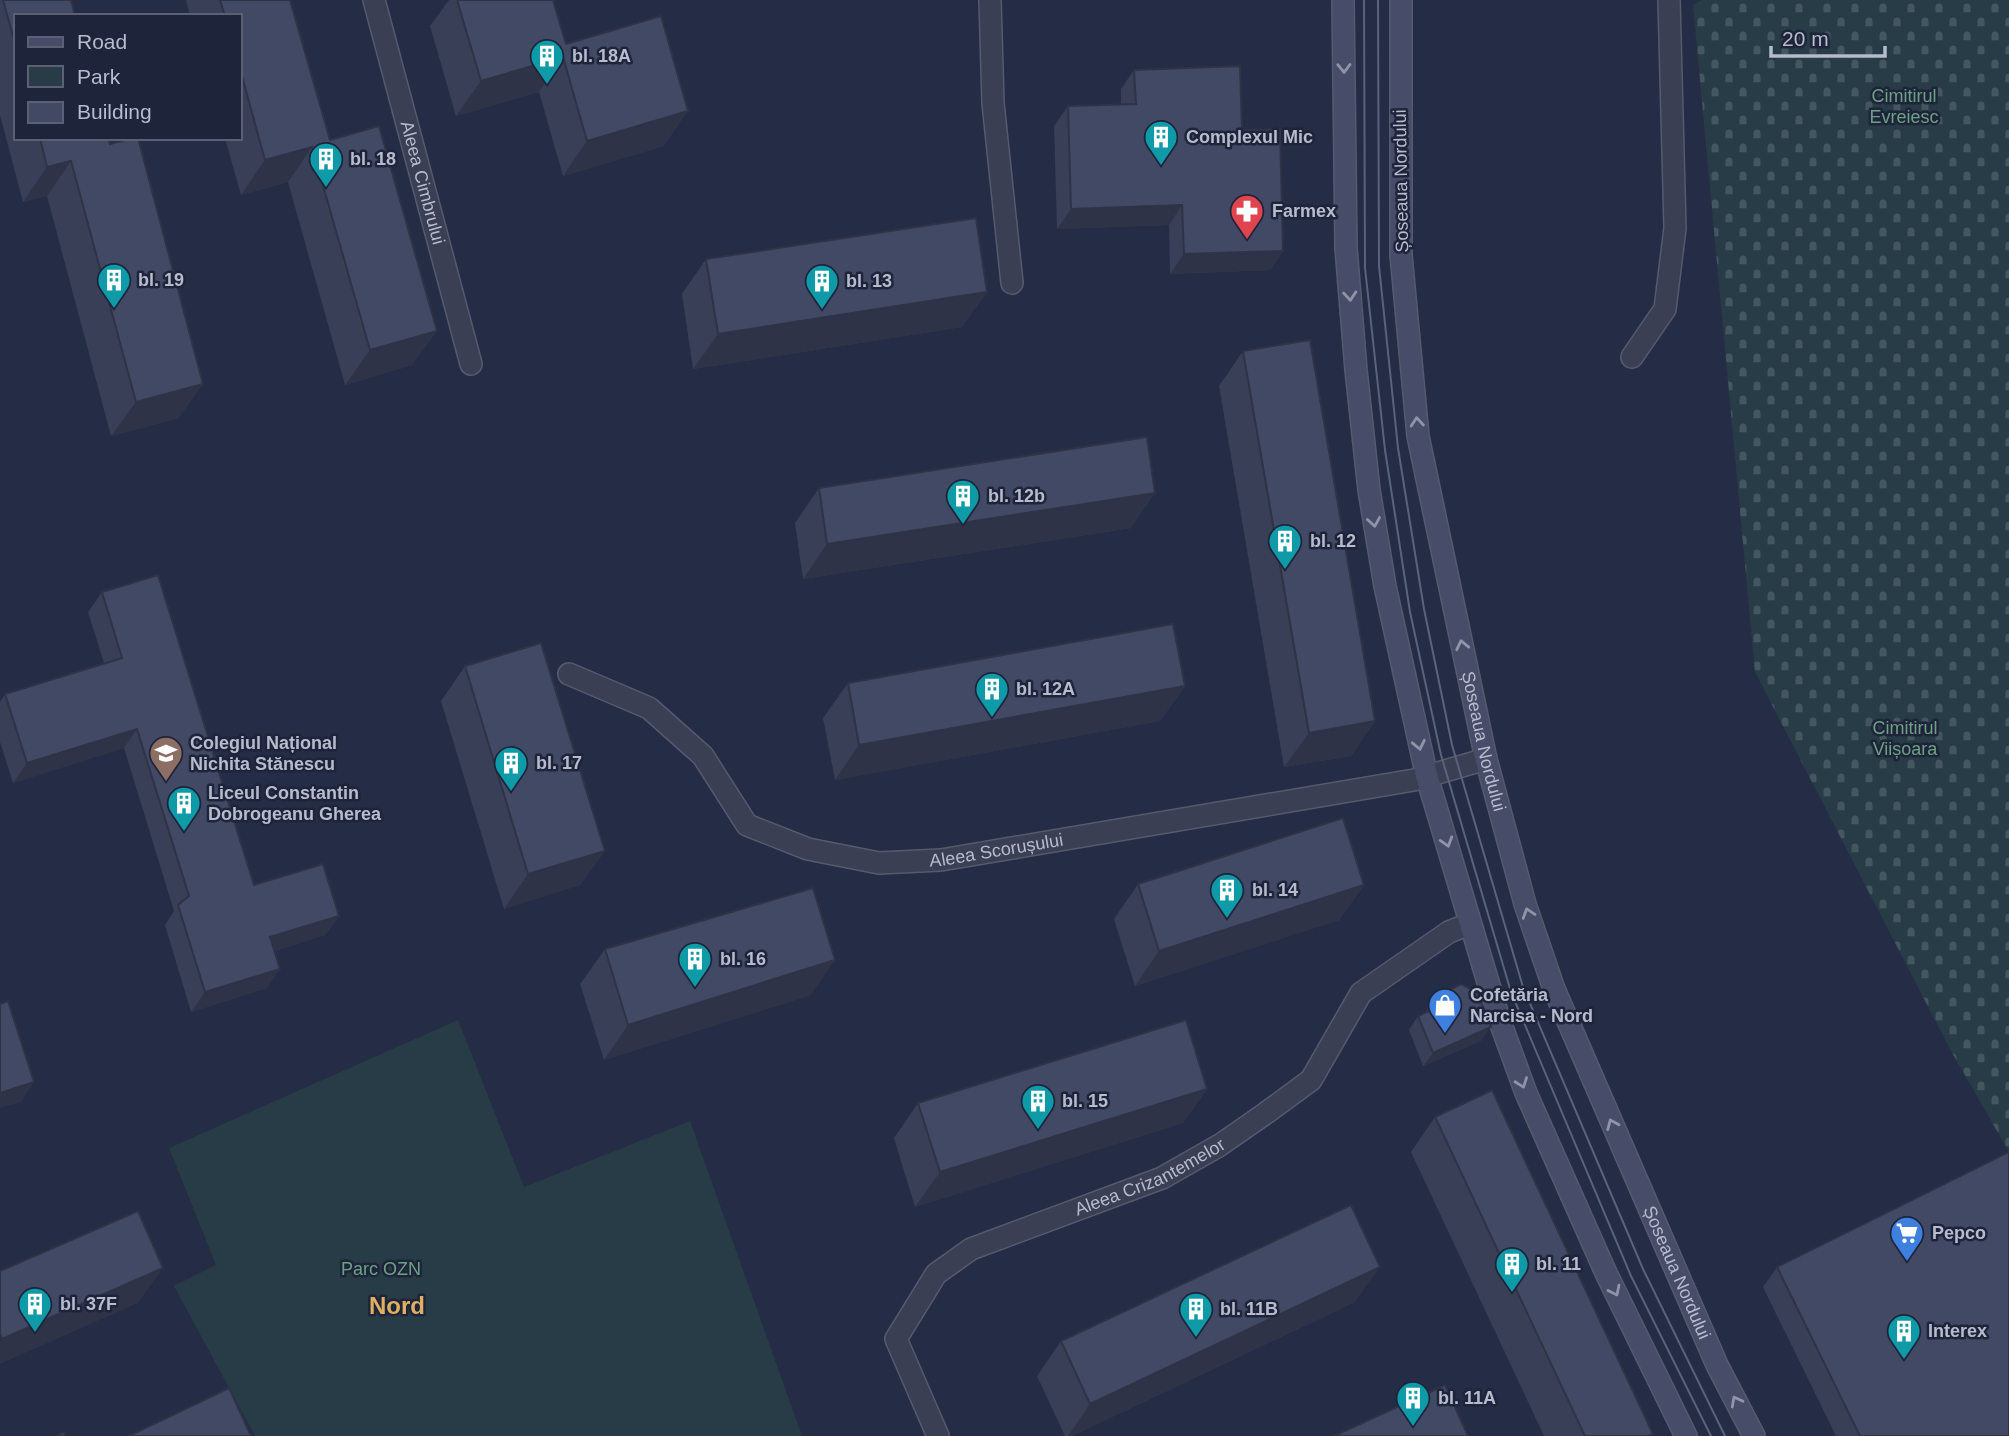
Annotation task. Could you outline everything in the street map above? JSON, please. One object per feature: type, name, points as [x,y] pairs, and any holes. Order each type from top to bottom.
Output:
[{"type":"main road","points":[[1343,0],[1346,248],[1369,490],[1385,586],[1427,777],[1450,849],[1469,924],[1526,1093],[1606,1273],[1686,1436]]},
{"type":"main road","name":"Șoseaua Nordului","points":[[1401,0],[1401,255],[1418,436],[1486,759],[1525,904],[1554,989],[1701,1329],[1754,1436]]},
{"type":"street","name":"Aleea Cimbrului","points":[[374,0],[471,364]]},
{"type":"street","points":[[990,0],[993,103],[1012,283]]},
{"type":"street","points":[[1632,356],[1665,309],[1675,228],[1669,0]]},
{"type":"street","name":"Aleea Scorușului","points":[[569,674],[649,708],[703,756],[747,825],[808,849],[879,863],[941,860],[1427,777],[1486,759]]},
{"type":"street","name":"Aleea Crizantemelor","points":[[938,1436],[896,1339],[936,1274],[971,1249],[1162,1178],[1220,1145],[1311,1080],[1360,993],[1449,932],[1469,924]]},
{"type":"green space","points":[[1702,0],[2009,0],[2009,1152],[1950,1049],[1755,672],[1693,5]]},
{"type":"green space","name":"Parc OZN","points":[[458,1020],[524,1187],[690,1121],[802,1436],[255,1436],[174,1286],[216,1265],[169,1148]]},
{"type":"building","points":[[3,0],[71,0],[74,14],[14,14],[14,40]]},
{"type":"building","points":[[220,0],[290,0],[330,140],[379,126],[437,331],[370,350],[312,147],[265,160],[242,76],[242,14],[224,14]]},
{"type":"building","points":[[457,0],[553,0],[566,44],[661,16],[688,111],[587,141],[563,57],[481,81]]},
{"type":"building","name":"Complexul Mic","points":[[1240,66],[1242,130],[1280,129],[1283,251],[1184,254],[1182,205],[1071,209],[1068,106],[1136,104],[1134,70]]},
{"type":"building","points":[[40,140],[109,140],[110,144],[139,140],[203,384],[136,402],[71,161],[47,167]]},
{"type":"building","points":[[976,218],[987,292],[718,334],[706,259]]},
{"type":"building","points":[[1310,340],[1375,721],[1309,733],[1243,351]]},
{"type":"building","points":[[1147,437],[1155,493],[827,544],[819,488]]},
{"type":"building","name":"Liceul Constantin Dobrogeanu Gherea","points":[[158,575],[254,885],[323,864],[339,916],[270,937],[280,969],[205,992],[178,905],[189,896],[137,729],[27,763],[5,694],[122,658],[102,592]]},
{"type":"building","points":[[1173,624],[1185,686],[859,745],[848,683]]},
{"type":"building","points":[[541,643],[605,851],[528,874],[465,666]]},
{"type":"building","points":[[1343,818],[1364,885],[1159,951],[1138,884]]},
{"type":"building","points":[[813,888],[835,960],[628,1025],[605,949]]},
{"type":"building","name":"Cofetăria Narcisa - Nord","points":[[1461,984],[1477,992],[1491,1027],[1433,1053],[1418,1016],[1440,1006],[1436,997]]},
{"type":"building","points":[[8,1001],[34,1082],[0,1093],[0,1004]]},
{"type":"building","points":[[1186,1020],[1207,1089],[940,1172],[918,1103]]},
{"type":"building","points":[[1492,1090],[1653,1434],[1585,1436],[1435,1117]]},
{"type":"building","name":"Interex","points":[[2009,1152],[2009,1436],[1860,1436],[1777,1267]]},
{"type":"building","name":"bl. 11B","points":[[1351,1205],[1380,1267],[1090,1404],[1061,1341]]},
{"type":"building","points":[[138,1211],[163,1268],[2,1339],[0,1271]]},
{"type":"building","points":[[1445,1385],[1468,1436],[1334,1436]]},
{"type":"building","points":[[229,1388],[251,1436],[129,1436]]},
{"type":"tram line","points":[[1364,0],[1365,268],[1385,450],[1410,612],[1441,755],[1511,992],[1631,1276],[1711,1436]]},
{"type":"tram line","points":[[1378,0],[1379,266],[1398,448],[1424,609],[1452,745],[1523,987],[1643,1269],[1725,1436]]},
{"type":"place","name":"bl. 18A","points":[[547,86]]},
{"type":"place","name":"Complexul Mic","points":[[1161,167]]},
{"type":"place","name":"bl. 18","points":[[326,189]]},
{"type":"place","name":"Farmex","points":[[1247,241]]},
{"type":"place","name":"bl. 19","points":[[114,310]]},
{"type":"place","name":"bl. 13","points":[[822,311]]},
{"type":"place","name":"bl. 12b","points":[[963,526]]},
{"type":"place","name":"bl. 12","points":[[1285,571]]},
{"type":"place","name":"bl. 12A","points":[[992,719]]},
{"type":"place","name":"Colegiul Național Nichita Stănescu","points":[[166,783]]},
{"type":"place","name":"bl. 17","points":[[511,793]]},
{"type":"place","name":"Liceul Constantin Dobrogeanu Gherea","points":[[184,833]]},
{"type":"place","name":"bl. 14","points":[[1227,920]]},
{"type":"place","name":"bl. 16","points":[[695,989]]},
{"type":"place","name":"Cofetăria Narcisa - Nord","points":[[1445,1035]]},
{"type":"place","name":"bl. 15","points":[[1038,1131]]},
{"type":"place","name":"Pepco","points":[[1907,1263]]},
{"type":"place","name":"bl. 11","points":[[1512,1294]]},
{"type":"place","name":"bl. 37F","points":[[35,1334]]},
{"type":"place","name":"bl. 11B","points":[[1196,1339]]},
{"type":"place","name":"Interex","points":[[1904,1361]]},
{"type":"place","name":"bl. 11A","points":[[1413,1428]]},
{"type":"district","name":"Nord","points":[[397,1306]]},
{"type":"park label","name":"Cimitirul Evreiesc","points":[[1904,106]]},
{"type":"park label","name":"Cimitirul Viișoara","points":[[1905,738]]}]
